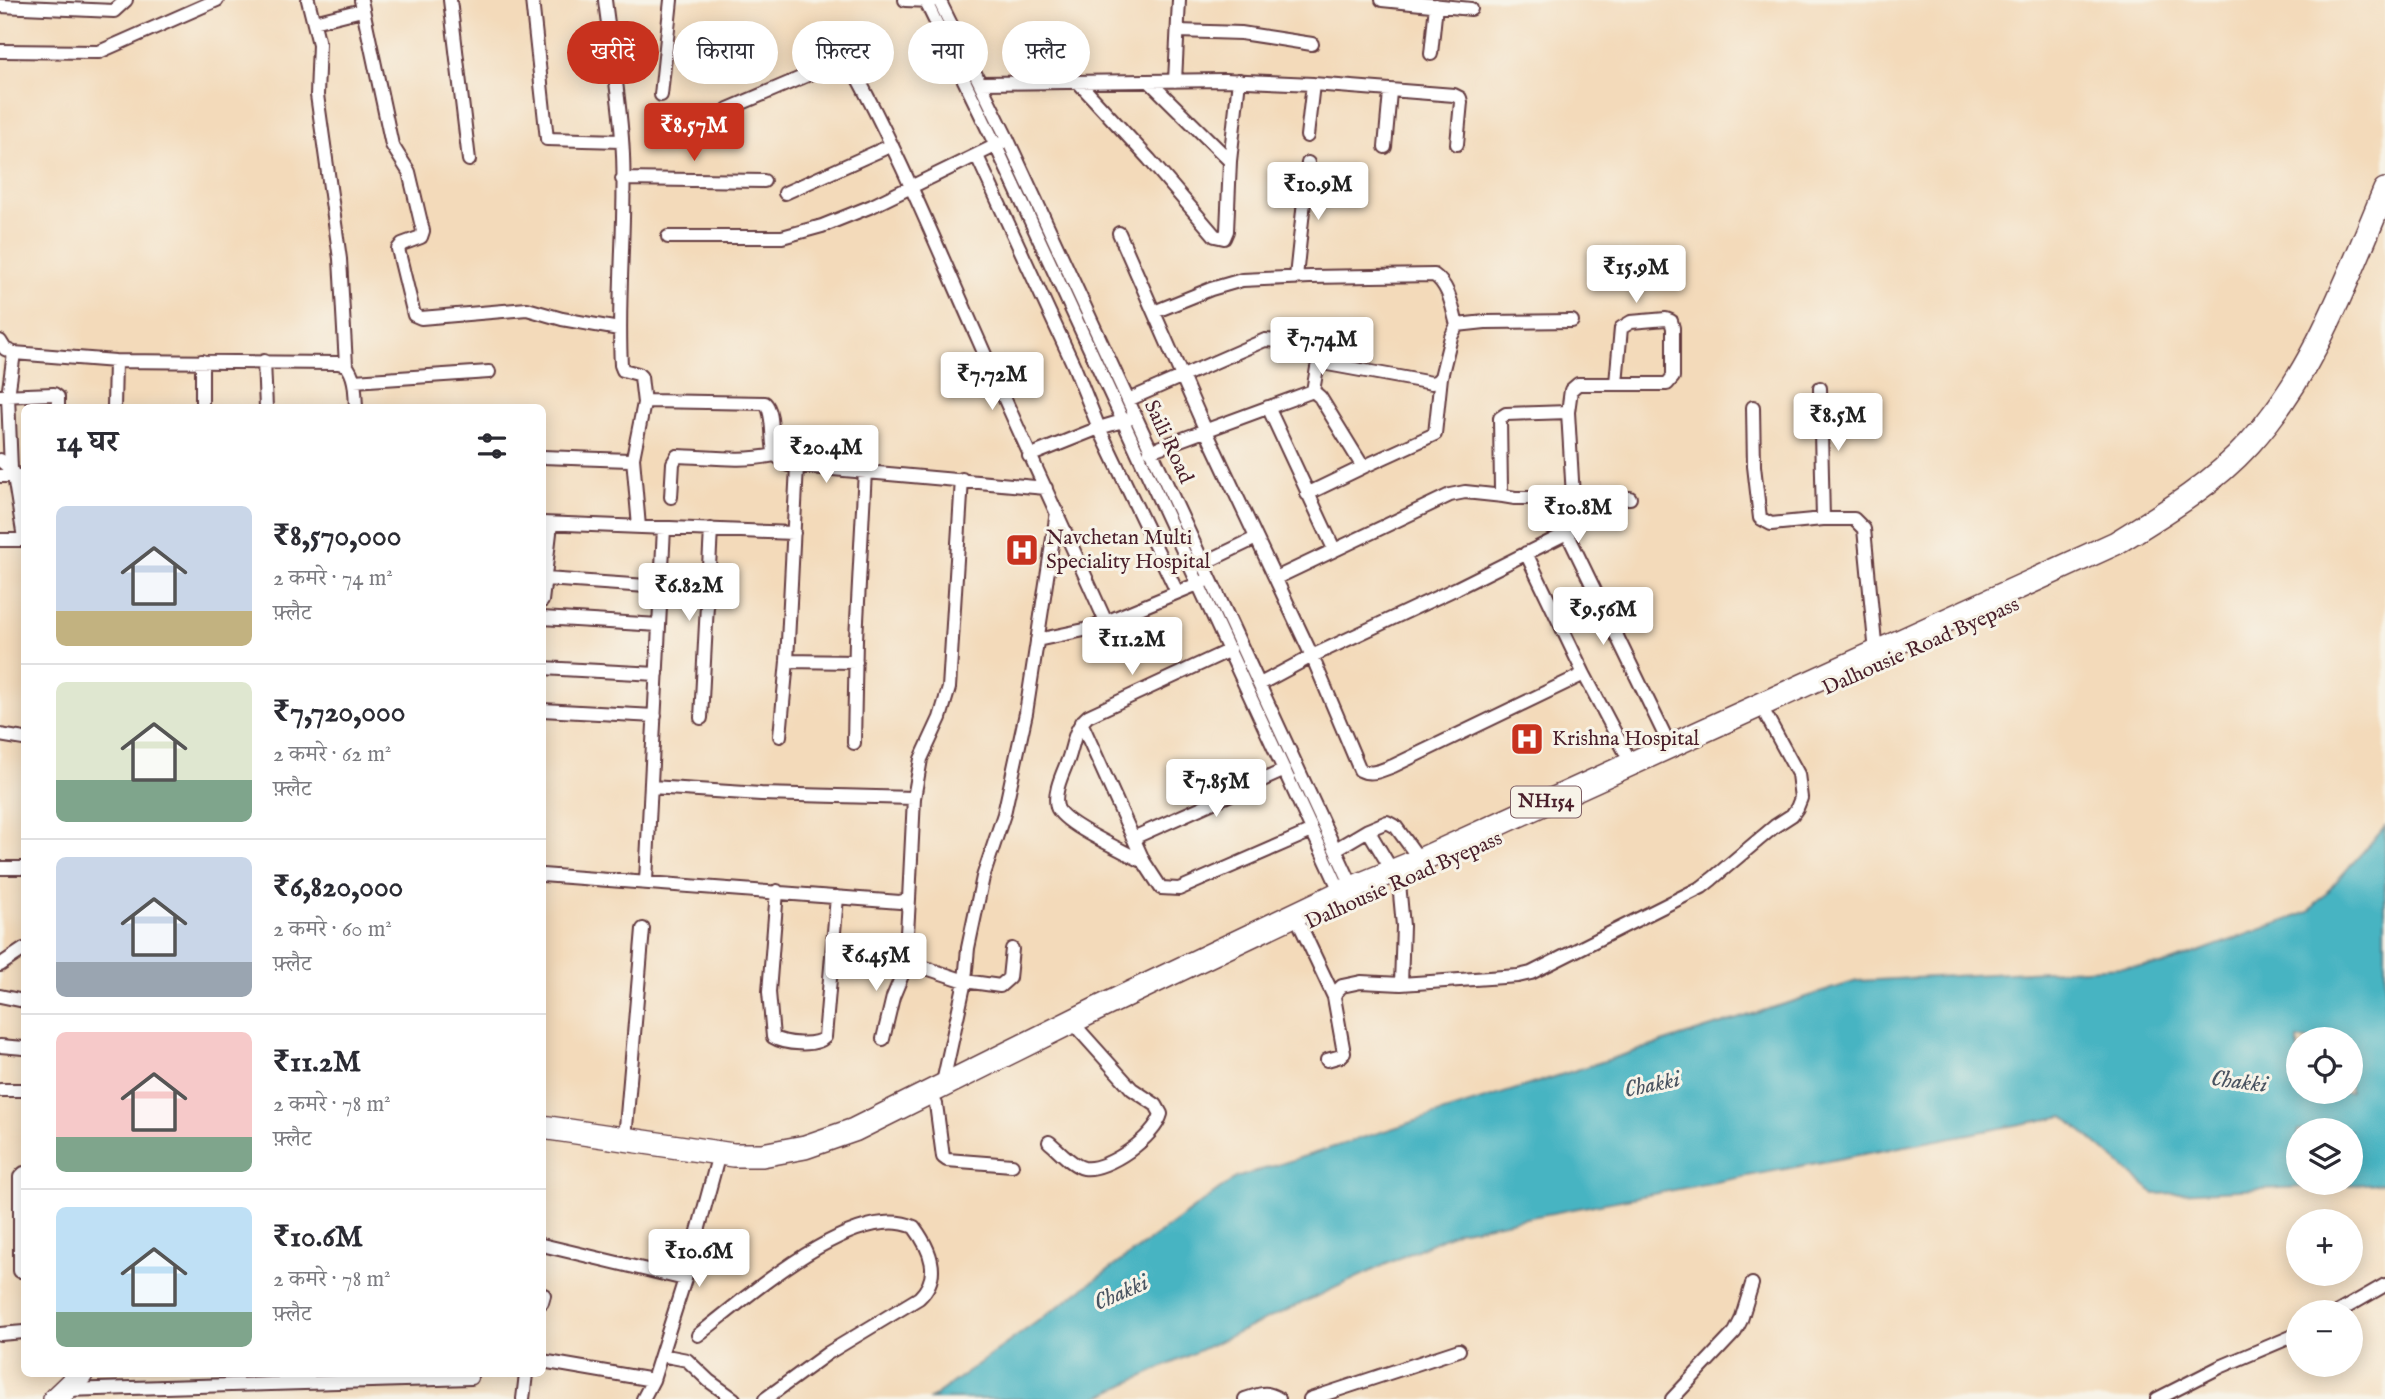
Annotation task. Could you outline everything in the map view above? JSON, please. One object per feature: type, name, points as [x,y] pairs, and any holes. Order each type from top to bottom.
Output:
[{"type":"highway","name":"NH154","points":[[1396,877],[1420,860],[2116,543],[2168,510],[2213,478],[2249,444],[2277,408],[2305,366],[2385,190]]},
{"type":"highway","name":"Dalhousie Road Byepass","points":[[546,1140],[716,1165],[759,1168],[830,1155],[939,1096],[1301,928],[1350,897],[1767,717],[2113,559],[2164,531],[2212,498],[2255,458],[2297,406],[2324,362],[2385,226]]},
{"type":"highway","name":"NH154","points":[[546,1129],[722,1154],[762,1155],[805,1147],[939,1096],[1099,1008],[1350,897]]},
{"type":"highway","points":[[40,1399],[66,1384]]},
{"type":"street","points":[[0,6],[114,10],[126,0]]},
{"type":"street","points":[[0,51],[99,52],[217,0]]},
{"type":"street","points":[[308,0],[319,44],[317,95],[340,259],[346,365],[354,381],[356,404]]},
{"type":"street","points":[[450,0],[469,160]]},
{"type":"street","points":[[532,0],[547,139],[621,141]]},
{"type":"street","points":[[605,0],[621,141],[621,368],[641,377],[644,403],[634,458],[639,527]]},
{"type":"street","points":[[661,95],[671,0]]},
{"type":"street","points":[[905,0],[933,1],[1002,143],[1122,422],[1312,831],[1350,897]]},
{"type":"street","points":[[1175,81],[1180,0]]},
{"type":"street","points":[[1382,0],[1415,1],[1471,9]]},
{"type":"street","name":"Saili Road","points":[[933,1],[944,21]]},
{"type":"street","points":[[314,22],[362,5],[392,145],[409,172],[423,231],[421,237],[402,244],[398,249],[414,315],[421,318],[527,309],[562,319],[619,329]]},
{"type":"street","points":[[1430,54],[1436,5]]},
{"type":"street","points":[[1178,31],[1241,33],[1312,44]]},
{"type":"street","points":[[728,110],[844,60],[849,62],[892,145],[1029,456],[1106,622]]},
{"type":"street","points":[[1080,84],[1219,239],[1224,239],[1227,231],[1230,161],[1239,80]]},
{"type":"street","points":[[1090,82],[1239,80],[1454,95],[1460,98],[1457,144]]},
{"type":"street","points":[[1149,81],[1230,161]]},
{"type":"street","name":"Saili Road","points":[[980,84],[1002,143],[1136,416],[1336,849],[1350,897]]},
{"type":"street","points":[[1307,136],[1314,84]]},
{"type":"street","points":[[1385,147],[1390,92]]},
{"type":"street","points":[[668,237],[782,237],[798,234],[859,211],[1002,143]]},
{"type":"street","points":[[785,193],[892,145]]},
{"type":"street","points":[[977,156],[1074,366],[1098,428],[1177,592]]},
{"type":"street","points":[[1296,277],[1308,163]]},
{"type":"street","points":[[622,179],[764,181]]},
{"type":"street","points":[[1119,233],[1206,431],[1312,656],[1356,765],[1366,773],[1393,766],[1584,674]]},
{"type":"street","points":[[1154,312],[1227,283],[1296,277],[1434,275],[1445,287],[1457,325],[1451,337],[1441,377],[1435,434],[1307,494]]},
{"type":"street","points":[[1616,383],[1622,328],[1631,322],[1666,319],[1671,321],[1671,382],[1662,386],[1616,383],[1578,384],[1573,387],[1568,412],[1573,497],[1567,533],[1670,747]]},
{"type":"street","points":[[1457,325],[1572,321]]},
{"type":"street","points":[[1128,400],[1265,340],[1281,341],[1318,362],[1426,382],[1437,382],[1441,377]]},
{"type":"street","points":[[0,341],[5,349],[14,354],[115,361],[264,360],[346,365]]},
{"type":"street","points":[[14,354],[4,396],[12,474],[21,523]]},
{"type":"street","points":[[202,360],[202,404]]},
{"type":"street","points":[[264,360],[266,404]]},
{"type":"street","points":[[114,404],[115,361]]},
{"type":"street","points":[[1313,391],[1318,362]]},
{"type":"street","points":[[354,381],[489,372]]},
{"type":"street","points":[[1820,388],[1823,519]]},
{"type":"street","points":[[1313,391],[1321,397],[1363,467]]},
{"type":"street","points":[[1150,451],[1313,391]]},
{"type":"street","points":[[4,396],[54,394],[58,397],[58,404]]},
{"type":"street","points":[[644,403],[765,403],[770,409],[771,441],[775,455],[788,465],[1046,488]]},
{"type":"street","points":[[1268,407],[1334,549]]},
{"type":"street","points":[[1754,407],[1754,466],[1760,518],[1771,524],[1854,519],[1864,529],[1876,653]]},
{"type":"street","points":[[1503,496],[1500,418],[1506,414],[1568,412]]},
{"type":"street","points":[[1029,456],[1136,416]]},
{"type":"street","points":[[671,497],[673,463],[677,456],[720,460],[758,459],[775,455]]},
{"type":"street","points":[[546,457],[634,458]]},
{"type":"street","points":[[0,460],[12,474]]},
{"type":"street","points":[[780,736],[787,661],[797,466]]},
{"type":"street","points":[[854,743],[865,471]]},
{"type":"street","points":[[883,1039],[893,996],[908,961],[906,950],[914,798],[920,759],[940,718],[949,688],[962,479]]},
{"type":"street","points":[[1276,578],[1450,495],[1465,492],[1515,498],[1630,498]]},
{"type":"street","points":[[1012,1165],[947,1160],[943,1157],[939,1096],[965,981],[968,948],[983,877],[1004,814],[1026,713],[1057,512]]},
{"type":"street","points":[[661,587],[546,579],[547,523],[794,533]]},
{"type":"street","points":[[646,881],[664,528]]},
{"type":"street","points":[[701,718],[711,529]]},
{"type":"street","points":[[1260,684],[1312,656],[1567,533]]},
{"type":"street","points":[[1204,564],[1255,538]]},
{"type":"street","points":[[0,540],[21,539]]},
{"type":"street","points":[[1526,553],[1584,674],[1631,763]]},
{"type":"street","points":[[1037,640],[1089,629],[1212,579]]},
{"type":"street","points":[[546,618],[659,625]]},
{"type":"street","points":[[1144,862],[1086,832],[1062,816],[1059,811],[1056,796],[1077,728],[1088,716],[1230,650]]},
{"type":"street","points":[[787,661],[856,662]]},
{"type":"street","points":[[546,668],[657,674]]},
{"type":"street","points":[[546,710],[654,716]]},
{"type":"street","points":[[1334,997],[1336,992],[1348,983],[1401,984],[1500,979],[1531,973],[1702,887],[1792,815],[1801,798],[1798,774],[1767,717]]},
{"type":"street","points":[[1081,722],[1144,862],[1161,888],[1179,889],[1312,831]]},
{"type":"street","points":[[0,735],[21,738]]},
{"type":"street","points":[[1133,838],[1285,771]]},
{"type":"street","points":[[651,787],[761,794],[914,798]]},
{"type":"street","points":[[1336,849],[1368,830],[1392,823],[1420,860]]},
{"type":"street","points":[[1368,830],[1396,877],[1403,917],[1401,984]]},
{"type":"street","points":[[0,868],[21,868]]},
{"type":"street","points":[[546,875],[900,902],[909,899]]},
{"type":"street","points":[[777,891],[769,992],[773,1037],[784,1041],[817,1043],[825,1037],[837,897]]},
{"type":"street","points":[[1301,928],[1334,997],[1344,1053],[1327,1060]]},
{"type":"street","points":[[625,1139],[643,929]]},
{"type":"street","points":[[908,961],[965,981],[1000,986],[1006,983],[1012,949]]},
{"type":"street","points":[[0,965],[21,951]]},
{"type":"street","points":[[0,996],[21,1000]]},
{"type":"street","points":[[1049,1142],[1079,1166],[1091,1167],[1121,1156],[1160,1121],[1161,1114],[1156,1105],[1132,1089],[1080,1031]]},
{"type":"street","points":[[0,1046],[21,1048]]},
{"type":"street","points":[[0,1090],[21,1090]]},
{"type":"street","points":[[643,1399],[653,1380],[685,1279],[716,1165]]},
{"type":"street","points":[[21,1176],[21,1270]]},
{"type":"street","points":[[698,1335],[799,1257],[842,1235],[876,1224],[903,1224],[914,1227],[932,1266],[933,1276],[926,1291],[919,1298],[828,1353],[765,1399]]},
{"type":"street","points":[[546,1246],[685,1279]]},
{"type":"street","points":[[1672,1399],[1735,1332],[1752,1284]]},
{"type":"street","points":[[2359,1300],[2385,1285]]},
{"type":"street","points":[[0,1334],[21,1332]]},
{"type":"street","points":[[2157,1399],[2220,1367],[2286,1339]]},
{"type":"street","points":[[1310,1399],[1459,1350]]},
{"type":"street","points":[[661,1355],[687,1360],[709,1381],[734,1399]]},
{"type":"street","points":[[546,1362],[653,1380]]},
{"type":"street","points":[[523,1399],[526,1377]]},
{"type":"street","points":[[66,1384],[471,1378]]},
{"type":"street","points":[[1245,1399],[1265,1393],[1279,1399]]},
{"type":"water","name":"Chakki","points":[[2385,827],[2385,1183],[2363,1184],[2363,1118],[2286,1118],[2286,1188],[2155,1194],[2064,1116],[1458,1231],[1094,1399],[930,1399],[1236,1178],[1857,981],[2162,965],[2309,912]]},
{"type":"place","name":"Navchetan Multi Speciality Hospital","points":[[1022,550]]},
{"type":"place","name":"Krishna Hospital","points":[[1527,739]]}]
